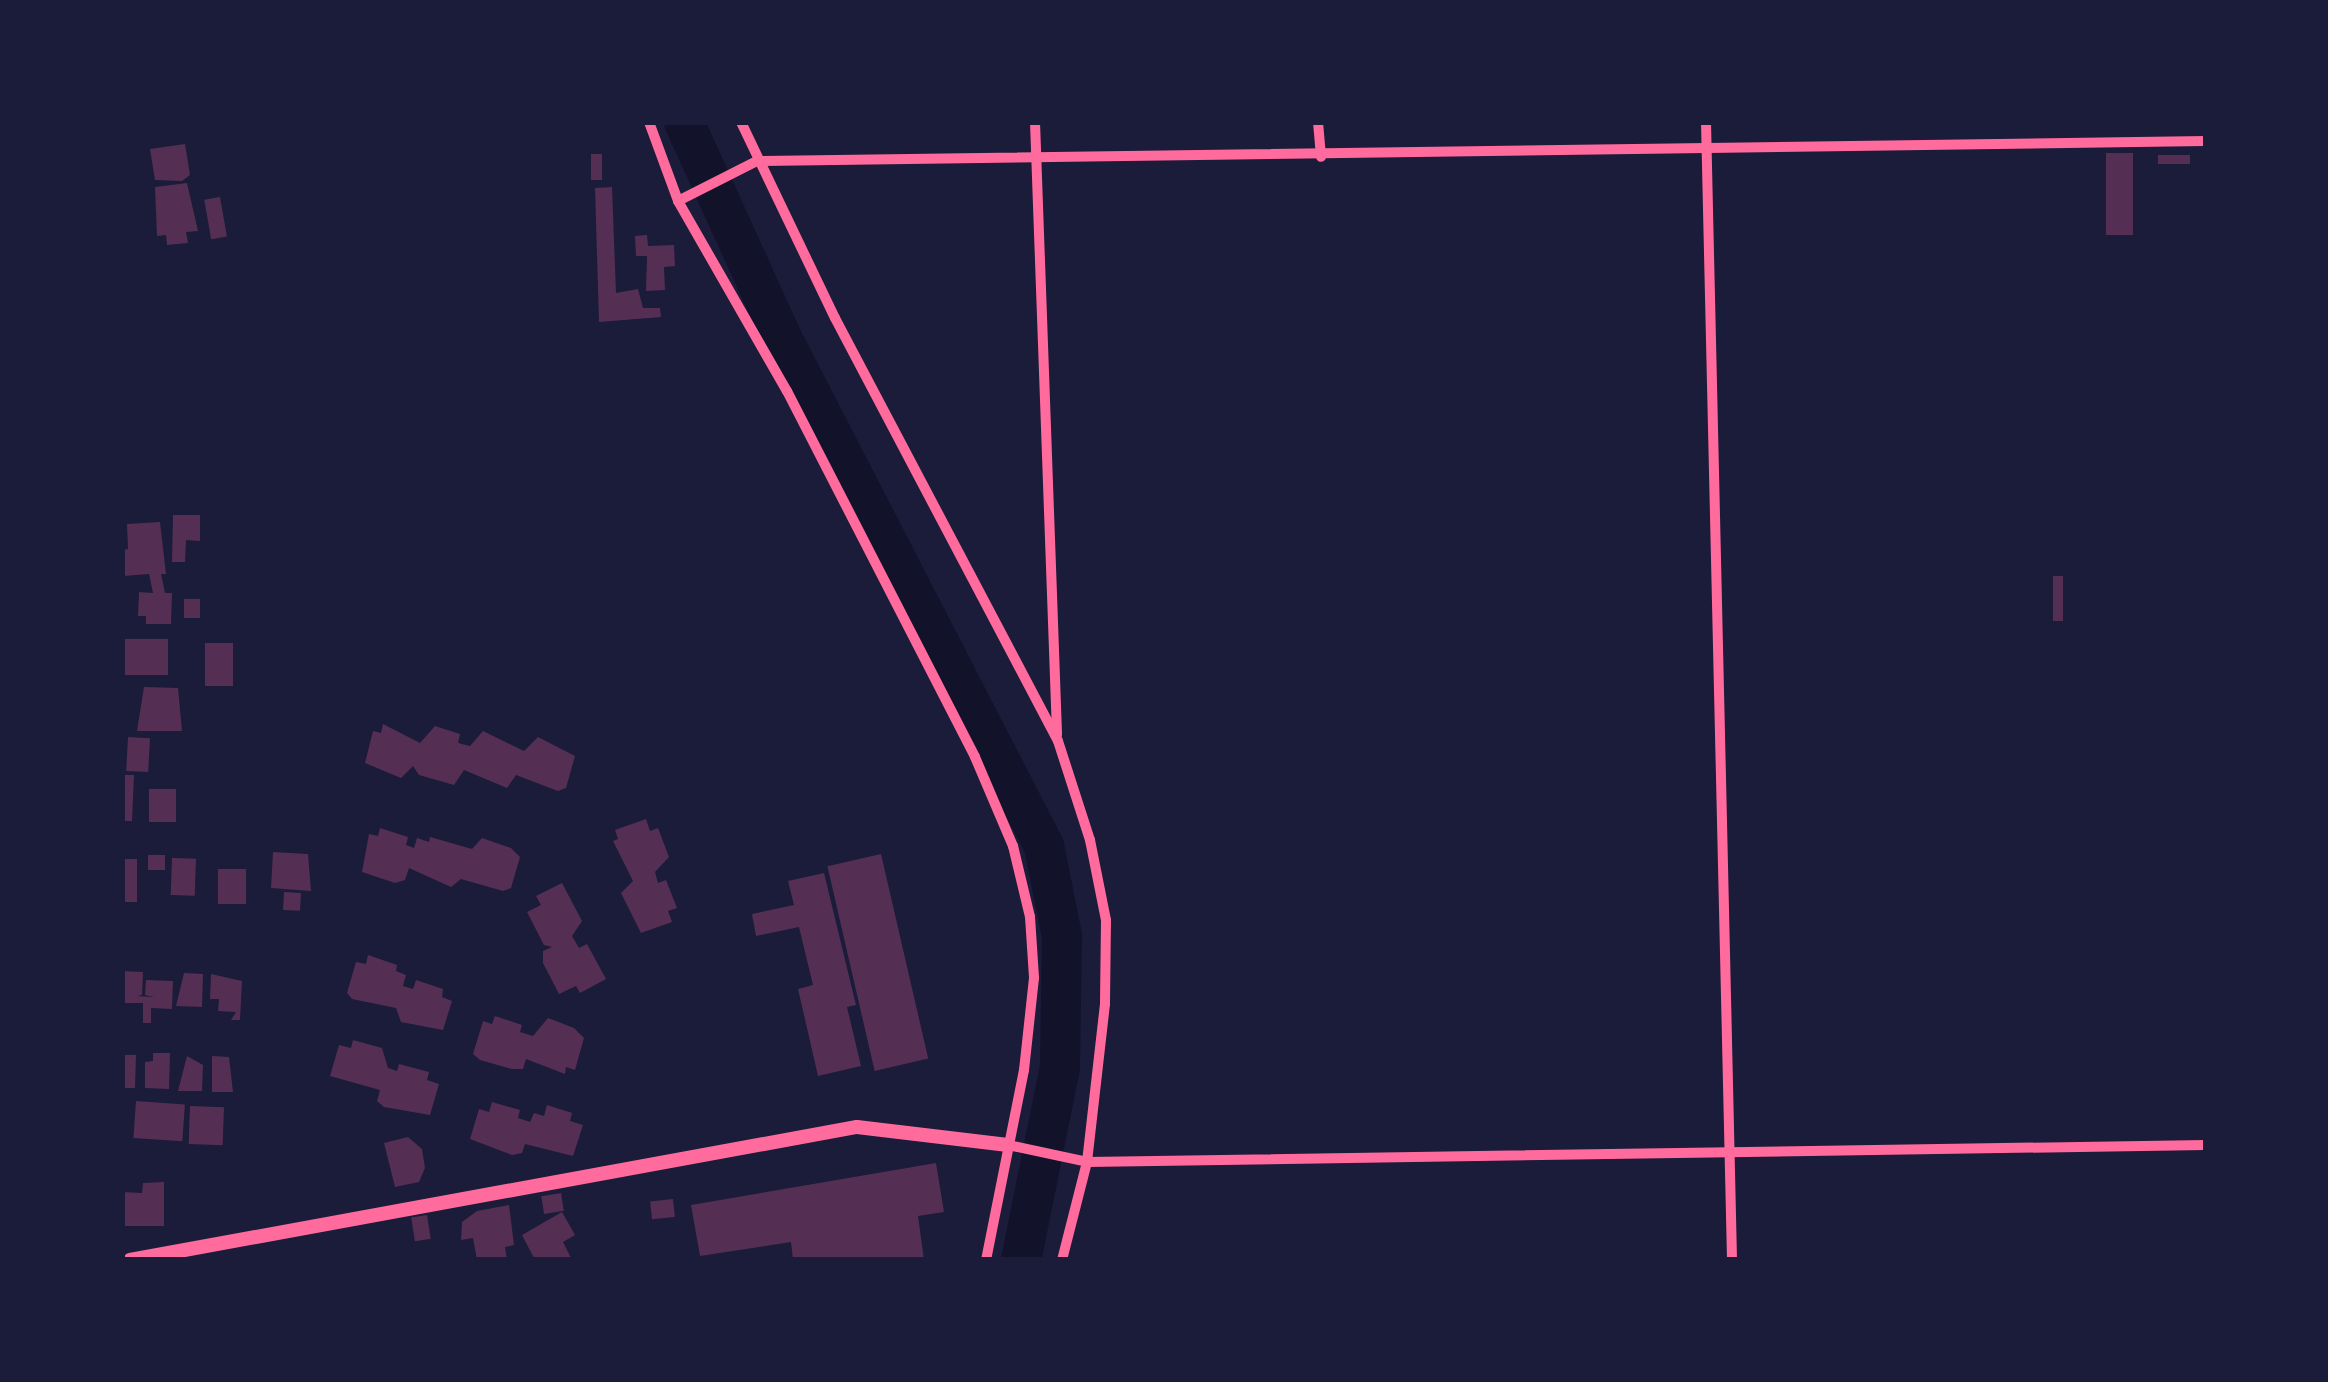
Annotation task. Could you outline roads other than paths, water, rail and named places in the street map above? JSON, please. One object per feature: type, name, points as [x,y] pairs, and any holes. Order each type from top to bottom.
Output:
[{"type":"street","points":[[649,122],[678,201],[786,391],[976,758],[1013,846],[1030,917],[1034,978],[1014,1147],[986,1260]]},
{"type":"street","points":[[742,122],[757,160],[1058,740],[1090,840],[1106,920],[1105,1004],[1087,1162],[1062,1260]]},
{"type":"street","points":[[1036,122],[1058,740]]},
{"type":"street","points":[[1318,122],[1321,157]]},
{"type":"street","points":[[1706,122],[1732,1260]]},
{"type":"street","points":[[678,201],[757,160],[1321,157],[2206,141]]},
{"type":"street","points":[[130,1260],[857,1127],[1014,1147],[1087,1162],[2206,1145]]},
{"type":"waterway","points":[[684,122],[781,336],[1044,846],[1062,936],[1060,1067],[1021,1260]]}]
